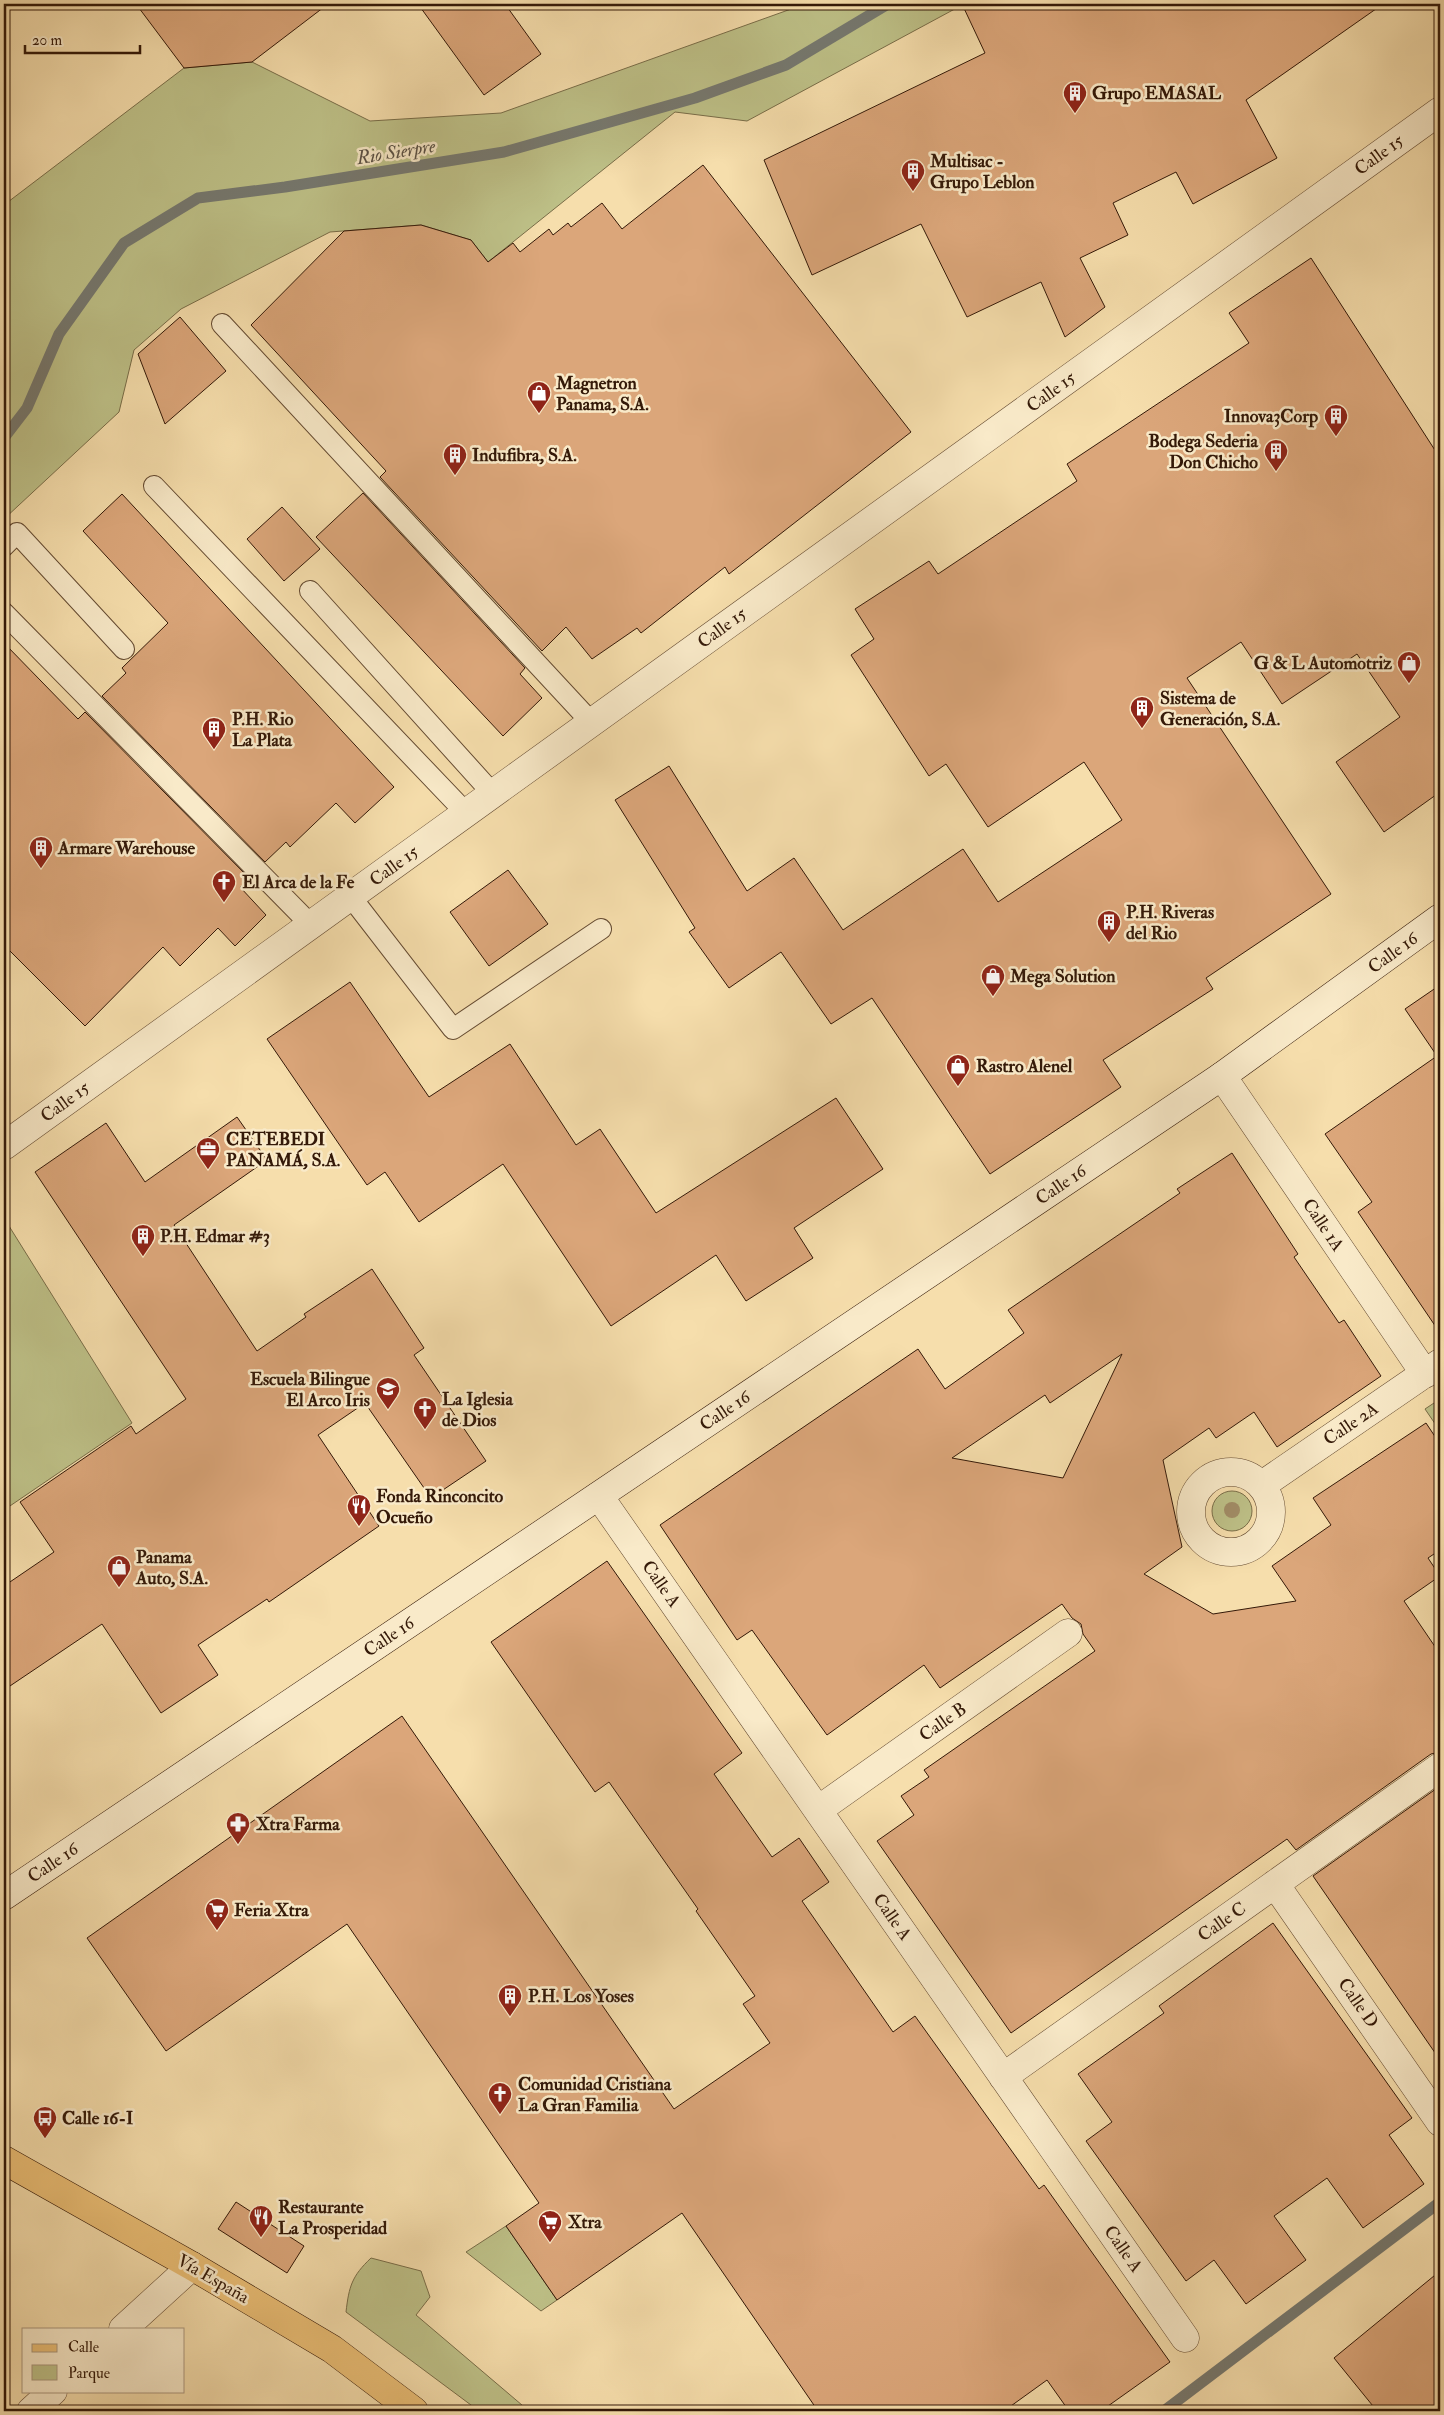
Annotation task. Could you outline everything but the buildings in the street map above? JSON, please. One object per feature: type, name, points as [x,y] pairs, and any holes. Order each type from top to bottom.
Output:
[{"type":"main road","name":"Vía España","points":[[4,2160],[192,2266],[332,2349],[414,2411]]},
{"type":"street","name":"Calle 15","points":[[5,1142],[312,926],[591,722],[1440,111]]},
{"type":"street","name":"Calle 16","points":[[4,1896],[1222,1076],[1440,918]]},
{"type":"street","name":"Calle 1A","points":[[1222,1076],[1432,1368]]},
{"type":"street","name":"Calle 2A","points":[[1262,1485],[1432,1368]]},
{"type":"street","name":"Calle A","points":[[599,1496],[1185,2338]]},
{"type":"street","name":"Calle B","points":[[818,1810],[1068,1633]]},
{"type":"street","name":"Calle C","points":[[1004,2077],[1440,1767]]},
{"type":"street","name":"Calle D","points":[[1275,1884],[1440,2122]]},
{"type":"street","points":[[124,2328],[192,2266]]},
{"type":"street","points":[[31,2411],[52,2392]]},
{"type":"lane","points":[[222,324],[591,722]]},
{"type":"lane","points":[[154,486],[466,814]]},
{"type":"lane","points":[[4,546],[17,533],[124,649]]},
{"type":"lane","points":[[310,591],[493,794]]},
{"type":"lane","points":[[4,613],[312,926]]},
{"type":"lane","points":[[351,897],[452,1030],[601,928]]},
{"type":"green space","points":[[805,4],[964,4],[747,121],[675,112],[488,262],[471,240],[421,225],[330,232],[181,309],[134,350],[119,412],[4,519],[4,205],[184,68],[252,62],[370,121],[501,113]]},
{"type":"green space","points":[[4,1218],[132,1423],[4,1510]]},
{"type":"green space","points":[[1440,1399],[1440,1431],[1425,1409]]},
{"type":"green space","points":[[1236,1491],[1243,1494],[1249,1500],[1252,1511],[1251,1519],[1243,1528],[1236,1531],[1228,1531],[1221,1528],[1213,1519],[1212,1507],[1215,1500],[1224,1492]]},
{"type":"green space","points":[[506,2226],[557,2300],[541,2311],[466,2252]]},
{"type":"green space","points":[[371,2258],[421,2271],[430,2297],[416,2315],[529,2411],[479,2411],[346,2312],[352,2282]]},
{"type":"waterway","name":"Rio Sierpre","points":[[4,438],[27,408],[59,334],[124,243],[198,198],[285,187],[504,152],[695,98],[786,65],[888,4]]},
{"type":"waterway","points":[[1164,2411],[1440,2202]]},
{"type":"place","name":"Grupo EMASAL","points":[[1075,114]]},
{"type":"place","name":"Multisac - Grupo Leblon","points":[[913,192]]},
{"type":"place","name":"Magnetron Panama, S.A.","points":[[539,414]]},
{"type":"place","name":"Innova3Corp","points":[[1336,437]]},
{"type":"place","name":"Bodega Sederia Don Chicho","points":[[1276,472]]},
{"type":"place","name":"Indufibra, S.A.","points":[[455,476]]},
{"type":"place","name":"G & L Automotriz","points":[[1409,684]]},
{"type":"place","name":"Sistema de Generación, S.A.","points":[[1142,729]]},
{"type":"place","name":"P.H. Rio La Plata","points":[[214,750]]},
{"type":"place","name":"Armare Warehouse","points":[[41,869]]},
{"type":"place","name":"El Arca de la Fe","points":[[224,903]]},
{"type":"place","name":"P.H. Riveras del Rio","points":[[1109,943]]},
{"type":"place","name":"Mega Solution","points":[[993,997]]},
{"type":"place","name":"Rastro Alenel","points":[[958,1087]]},
{"type":"place","name":"CETEBEDI PANAMÁ, S.A.","points":[[208,1170]]},
{"type":"place","name":"P.H. Edmar #3","points":[[143,1257]]},
{"type":"place","name":"Escuela Bilingue El Arco Iris","points":[[388,1410]]},
{"type":"place","name":"La Iglesia de Dios","points":[[425,1430]]},
{"type":"place","name":"Fonda Rinconcito Ocueño","points":[[359,1527]]},
{"type":"place","name":"Panama Auto, S.A.","points":[[119,1588]]},
{"type":"place","name":"Xtra Farma","points":[[238,1845]]},
{"type":"place","name":"Feria Xtra","points":[[217,1931]]},
{"type":"place","name":"P.H. Los Yoses","points":[[510,2017]]},
{"type":"place","name":"Comunidad Cristiana La Gran Familia","points":[[500,2115]]},
{"type":"place","name":"Calle 16-I","points":[[45,2139]]},
{"type":"place","name":"Restaurante La Prosperidad","points":[[261,2238]]},
{"type":"place","name":"Xtra","points":[[550,2243]]}]
